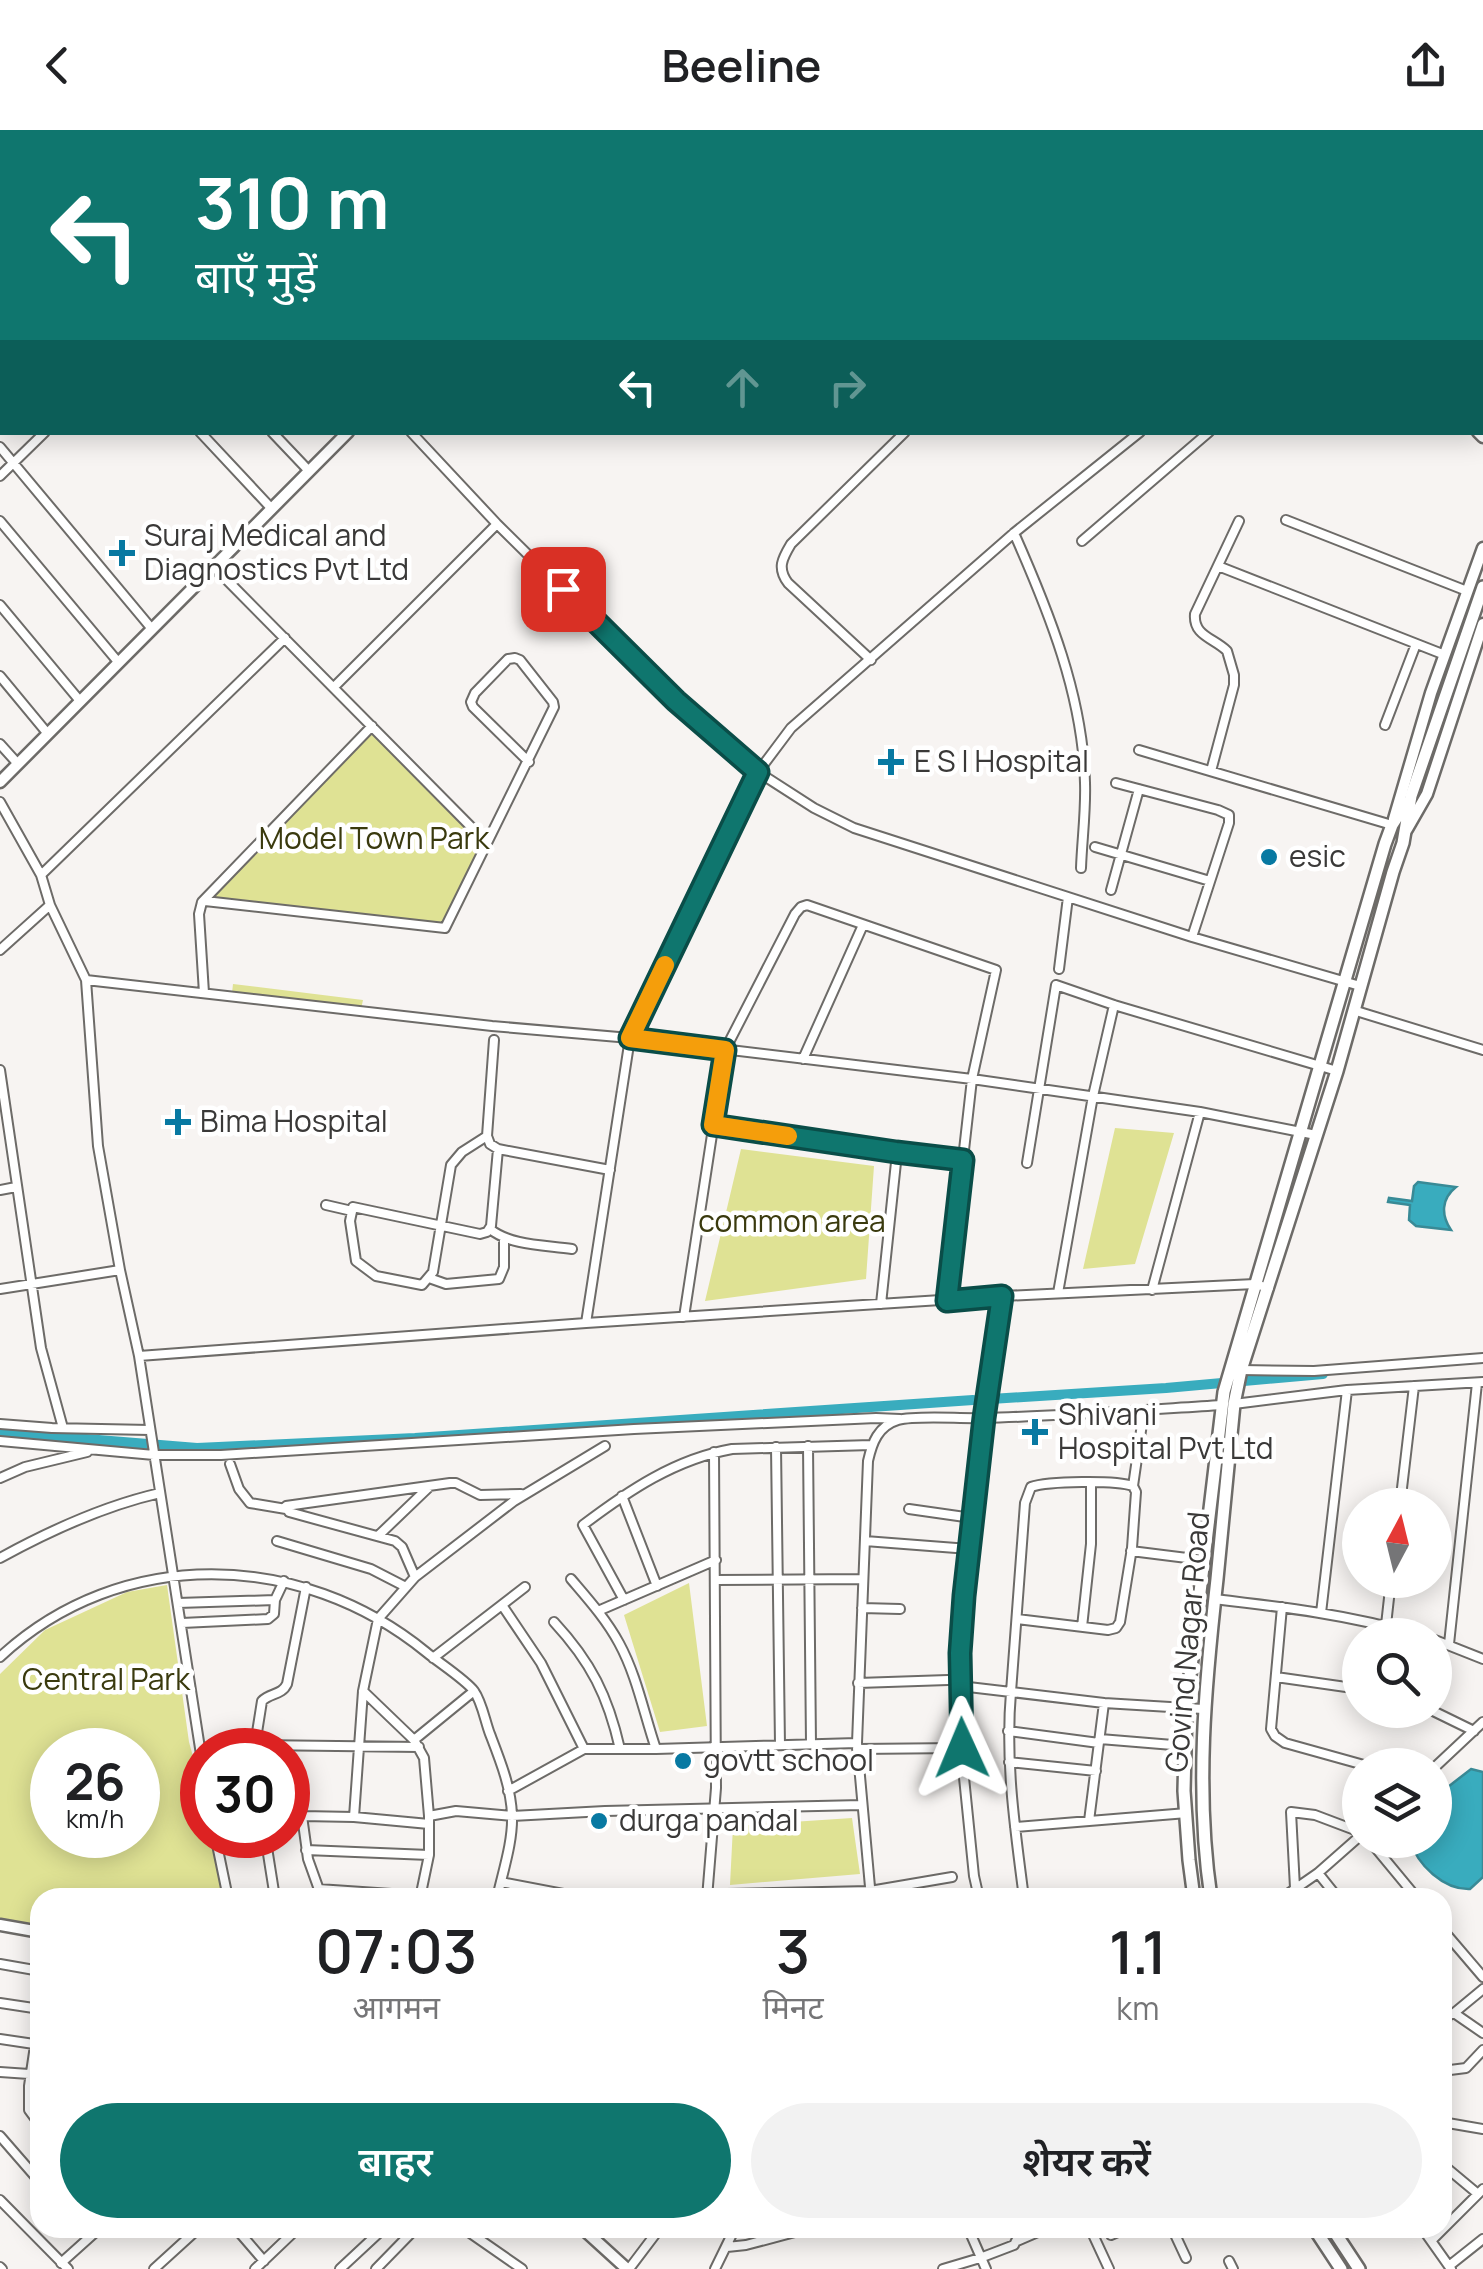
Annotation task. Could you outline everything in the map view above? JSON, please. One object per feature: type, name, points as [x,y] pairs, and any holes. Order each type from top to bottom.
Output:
[{"type":"main road","points":[[1229,1398],[1269,1288],[1336,1072],[1404,834],[1411,796],[1483,587]]},
{"type":"main road","points":[[1237,1373],[1256,1284],[1319,1067],[1392,825],[1411,796]]},
{"type":"main road","name":"Govind Nagar Road","points":[[1193,1888],[1186,1709],[1203,1560],[1229,1398]]},
{"type":"main road","name":"Govind Nagar Road","points":[[1209,1888],[1201,1791],[1203,1709],[1229,1398]]},
{"type":"main road","points":[[1321,2238],[1341,2269]]},
{"type":"main road","points":[[1343,2238],[1359,2269]]},
{"type":"street","points":[[0,476],[42,435]]},
{"type":"street","points":[[203,435],[272,509]]},
{"type":"street","points":[[275,435],[309,472]]},
{"type":"street","points":[[415,435],[497,524],[676,701],[758,772],[814,808],[854,828],[1192,938],[1360,986]]},
{"type":"street","points":[[871,660],[788,583],[781,564],[791,544],[903,435]]},
{"type":"street","points":[[586,1322],[630,1038],[758,772],[791,728],[1014,533],[1136,435]]},
{"type":"street","points":[[1082,542],[1201,435]]},
{"type":"street","points":[[0,782],[309,472],[339,436]]},
{"type":"street","points":[[0,447],[152,629]]},
{"type":"street","points":[[1286,520],[1468,591]]},
{"type":"street","points":[[0,521],[119,663]]},
{"type":"street","points":[[1211,771],[1234,676],[1227,651],[1200,633],[1194,624],[1195,614],[1239,521]]},
{"type":"street","points":[[334,688],[497,524]]},
{"type":"street","points":[[1014,533],[1046,604],[1078,715],[1085,784],[1080,868]]},
{"type":"street","points":[[1139,750],[1392,825],[1483,548]]},
{"type":"street","points":[[1218,566],[1445,655]]},
{"type":"street","points":[[214,567],[487,843]]},
{"type":"street","points":[[0,605],[80,702]]},
{"type":"street","points":[[1404,834],[1428,794],[1483,624]]},
{"type":"street","points":[[42,875],[284,638]]},
{"type":"street","points":[[1385,725],[1416,644]]},
{"type":"street","points":[[202,902],[445,928],[529,762],[554,707],[515,658],[508,660],[471,702],[472,708],[529,762]]},
{"type":"street","points":[[0,676],[48,734]]},
{"type":"street","points":[[204,992],[199,926],[202,902],[372,726]]},
{"type":"street","points":[[0,744],[18,764]]},
{"type":"street","points":[[1116,783],[1228,815],[1229,823],[1192,938]]},
{"type":"street","points":[[1111,890],[1139,789]]},
{"type":"street","points":[[0,802],[42,875],[50,905],[86,980],[98,1146],[140,1356],[197,1728]]},
{"type":"street","points":[[1095,846],[1210,881]]},
{"type":"street","points":[[1059,969],[1068,897]]},
{"type":"street","points":[[0,950],[50,905]]},
{"type":"street","points":[[684,1316],[725,1050],[795,914],[807,905],[996,970],[972,1079],[947,1301]]},
{"type":"street","points":[[803,1059],[863,925]]},
{"type":"street","points":[[86,980],[972,1079],[1200,1112],[1316,1135]]},
{"type":"street","points":[[1026,1163],[1056,986],[1336,1072]]},
{"type":"street","points":[[1058,1292],[1093,1096],[1114,1005]]},
{"type":"street","points":[[1353,1010],[1483,1050]]},
{"type":"street","points":[[494,1040],[490,1144],[498,1149],[610,1170]]},
{"type":"street","points":[[0,1070],[40,1348],[64,1428]]},
{"type":"street","points":[[1152,1290],[1200,1112]]},
{"type":"street","points":[[713,1125],[963,1160]]},
{"type":"street","points":[[488,1136],[462,1152],[451,1165],[442,1226],[433,1272],[422,1285],[376,1276],[356,1261],[350,1221],[354,1207],[442,1226],[480,1234],[490,1230]]},
{"type":"street","points":[[490,1230],[498,1149]]},
{"type":"street","points":[[881,1304],[896,1152]]},
{"type":"street","points":[[0,1190],[16,1187]]},
{"type":"street","points":[[326,1204],[352,1211]]},
{"type":"street","points":[[490,1230],[504,1238],[572,1249]]},
{"type":"street","points":[[428,1278],[446,1284],[499,1279],[504,1266],[504,1238]]},
{"type":"street","points":[[0,1288],[120,1270]]},
{"type":"street","points":[[140,1356],[1058,1292],[1256,1284],[1269,1288]]},
{"type":"street","points":[[977,1888],[962,1748],[961,1627],[1002,1296]]},
{"type":"street","points":[[1237,1373],[1483,1358]]},
{"type":"street","points":[[0,1440],[154,1454],[246,1454],[683,1426],[1144,1410],[1229,1398],[1480,1382],[1452,1619]]},
{"type":"street","points":[[1402,1488],[1414,1386]]},
{"type":"street","points":[[1321,1613],[1347,1390]]},
{"type":"street","points":[[1017,1620],[1108,1630],[1120,1622],[1144,1410]]},
{"type":"street","points":[[870,1888],[857,1746],[868,1461],[872,1445],[886,1426],[900,1419]]},
{"type":"street","points":[[0,1424],[150,1430]]},
{"type":"street","points":[[624,1600],[582,1526],[645,1481],[714,1452],[872,1445]]},
{"type":"street","points":[[354,1818],[362,1691],[378,1619],[415,1578],[526,1494],[605,1446]]},
{"type":"street","points":[[808,1446],[811,1744]]},
{"type":"street","points":[[776,1447],[780,1744]]},
{"type":"street","points":[[0,1478],[25,1467],[97,1450]]},
{"type":"street","points":[[708,1888],[716,1808],[714,1452]]},
{"type":"street","points":[[230,1464],[239,1489],[250,1503],[286,1509],[395,1541],[402,1547],[415,1578]]},
{"type":"street","points":[[1023,1888],[1008,1731],[1026,1495],[1030,1488],[1044,1483],[1116,1482],[1134,1486]]},
{"type":"street","points":[[286,1509],[290,1504],[456,1483],[480,1495],[526,1494]]},
{"type":"street","points":[[1082,1627],[1091,1544],[1091,1484]]},
{"type":"street","points":[[378,1535],[430,1487]]},
{"type":"street","points":[[0,1558],[90,1514],[160,1492]]},
{"type":"street","points":[[622,1496],[657,1586]]},
{"type":"street","points":[[908,1509],[972,1518]]},
{"type":"street","points":[[277,1541],[371,1569],[406,1587]]},
{"type":"street","points":[[865,1541],[969,1549]]},
{"type":"street","points":[[1131,1551],[1203,1560]]},
{"type":"street","points":[[598,1611],[716,1560]]},
{"type":"street","points":[[0,1657],[26,1633],[69,1608],[134,1583],[174,1575],[243,1575],[332,1596],[404,1634],[474,1691],[502,1767],[512,1816],[499,1888]]},
{"type":"street","points":[[716,1580],[863,1578]]},
{"type":"street","points":[[571,1579],[618,1640],[656,1749]]},
{"type":"street","points":[[182,1623],[268,1618],[274,1614],[274,1600],[284,1582]]},
{"type":"street","points":[[258,1728],[262,1701],[288,1684],[306,1587]]},
{"type":"street","points":[[433,1658],[525,1587]]},
{"type":"street","points":[[1214,1599],[1348,1618]]},
{"type":"street","points":[[178,1603],[274,1600]]},
{"type":"street","points":[[502,1605],[542,1663],[584,1749]]},
{"type":"street","points":[[1282,1607],[1271,1729],[1285,1743],[1342,1759]]},
{"type":"street","points":[[862,1608],[900,1609]]},
{"type":"street","points":[[554,1622],[582,1655],[603,1690],[620,1750]]},
{"type":"street","points":[[1452,1645],[1483,1660]]},
{"type":"street","points":[[1276,1677],[1342,1686]]},
{"type":"street","points":[[858,1683],[948,1680]]},
{"type":"street","points":[[960,1686],[1104,1704],[1203,1709]]},
{"type":"street","points":[[362,1691],[417,1743],[424,1764],[429,1855],[423,1888]]},
{"type":"street","points":[[310,1747],[417,1743],[474,1691]]},
{"type":"street","points":[[1089,1821],[1104,1704]]},
{"type":"street","points":[[1452,1720],[1474,1731]]},
{"type":"street","points":[[1452,1751],[1483,1722]]},
{"type":"street","points":[[1008,1731],[1185,1746]]},
{"type":"street","points":[[508,1790],[584,1749],[780,1744],[962,1748]]},
{"type":"street","points":[[1009,1762],[1096,1771]]},
{"type":"street","points":[[310,1816],[429,1820],[456,1810],[512,1816],[862,1806]]},
{"type":"street","points":[[1295,1888],[1291,1812],[1315,1814],[1342,1826]]},
{"type":"street","points":[[1015,1827],[1187,1813]]},
{"type":"street","points":[[310,1850],[429,1855]]},
{"type":"street","points":[[1295,1888],[1342,1851]]},
{"type":"street","points":[[220,1858],[226,1888]]},
{"type":"street","points":[[269,1858],[273,1888]]},
{"type":"street","points":[[309,1858],[318,1888]]},
{"type":"street","points":[[1384,1858],[1408,1888]]},
{"type":"street","points":[[1318,1873],[1330,1888]]},
{"type":"street","points":[[900,1888],[952,1877]]},
{"type":"street","points":[[500,1882],[532,1888]]},
{"type":"street","points":[[0,1925],[30,1930]]},
{"type":"street","points":[[1452,1941],[1483,1978]]},
{"type":"street","points":[[0,1964],[30,1968]]},
{"type":"street","points":[[1452,2012],[1483,1989]]},
{"type":"street","points":[[0,2003],[30,2009]]},
{"type":"street","points":[[1452,2017],[1483,2033]]},
{"type":"street","points":[[0,2039],[30,2043]]},
{"type":"street","points":[[1452,2070],[1466,2068],[1483,2050]]},
{"type":"street","points":[[0,2072],[30,2074],[30,2110]]},
{"type":"street","points":[[1452,2124],[1483,2129]]},
{"type":"street","points":[[0,2136],[30,2170]]},
{"type":"street","points":[[1452,2171],[1481,2192],[1452,2220]]},
{"type":"street","points":[[0,2200],[30,2230]]},
{"type":"street","points":[[37,2238],[65,2266],[87,2238]]},
{"type":"street","points":[[154,2269],[188,2238]]},
{"type":"street","points":[[244,2238],[264,2260]]},
{"type":"street","points":[[255,2269],[287,2238]]},
{"type":"street","points":[[340,2269],[373,2238]]},
{"type":"street","points":[[376,2269],[406,2238]]},
{"type":"street","points":[[477,2238],[522,2269]]},
{"type":"street","points":[[595,2238],[628,2269],[652,2238]]},
{"type":"street","points":[[714,2269],[731,2238]]},
{"type":"street","points":[[727,2246],[772,2238]]},
{"type":"street","points":[[972,2238],[986,2269]]},
{"type":"street","points":[[944,2269],[1023,2238]]},
{"type":"street","points":[[1095,2238],[1110,2269]]},
{"type":"street","points":[[1177,2238],[1186,2258]]},
{"type":"street","points":[[1432,2240],[1450,2268],[1483,2239]]},
{"type":"green space","name":"Model Town Park","points":[[372,726],[487,843],[445,928],[205,901]]},
{"type":"green space","points":[[233,984],[363,1000],[361,1009],[232,993]]},
{"type":"green space","points":[[1115,1128],[1174,1133],[1135,1264],[1083,1269]]},
{"type":"green space","name":"common area","points":[[741,1149],[874,1166],[866,1279],[705,1301]]},
{"type":"green space","points":[[689,1583],[707,1726],[660,1732],[624,1615]]},
{"type":"green space","name":"Central Park","points":[[167,1585],[187,1728],[180,1728],[180,1858],[222,1858],[230,1888],[30,1888],[30,1923],[0,1920],[0,1674],[45,1630],[127,1592]]},
{"type":"green space","points":[[852,1818],[860,1874],[730,1885],[733,1826]]},
{"type":"water","points":[[1418,1182],[1456,1187],[1444,1207],[1451,1230],[1416,1226],[1409,1220],[1410,1205],[1388,1202],[1389,1198],[1412,1201]]},
{"type":"water","points":[[1471,1769],[1483,1772],[1483,1877],[1470,1889],[1441,1881],[1419,1858],[1452,1858],[1452,1784]]},
{"type":"waterway","points":[[991,1399],[1323,1374]]},
{"type":"waterway","points":[[0,1432],[197,1448],[415,1438],[973,1400]]},
{"type":"slow traffic","points":[[665,965],[630,1038],[725,1050],[713,1125],[788,1136]]},
{"type":"place","name":"Suraj Medical and Diagnostics Pvt Ltd","points":[[122,553]]},
{"type":"place","name":"E S I Hospital","points":[[891,762]]},
{"type":"place","name":"esic","points":[[1269,857]]},
{"type":"place","name":"Bima Hospital","points":[[178,1122]]},
{"type":"place","name":"Shivani Hospital Pvt Ltd","points":[[1035,1432]]},
{"type":"place","name":"govtt school","points":[[683,1761]]},
{"type":"place","name":"durga pandal","points":[[599,1821]]},
{"type":"route","points":[[563,589],[676,701],[758,772],[630,1038],[725,1050],[713,1125],[963,1160],[947,1301],[1002,1296],[961,1627],[962,1748]]}]
